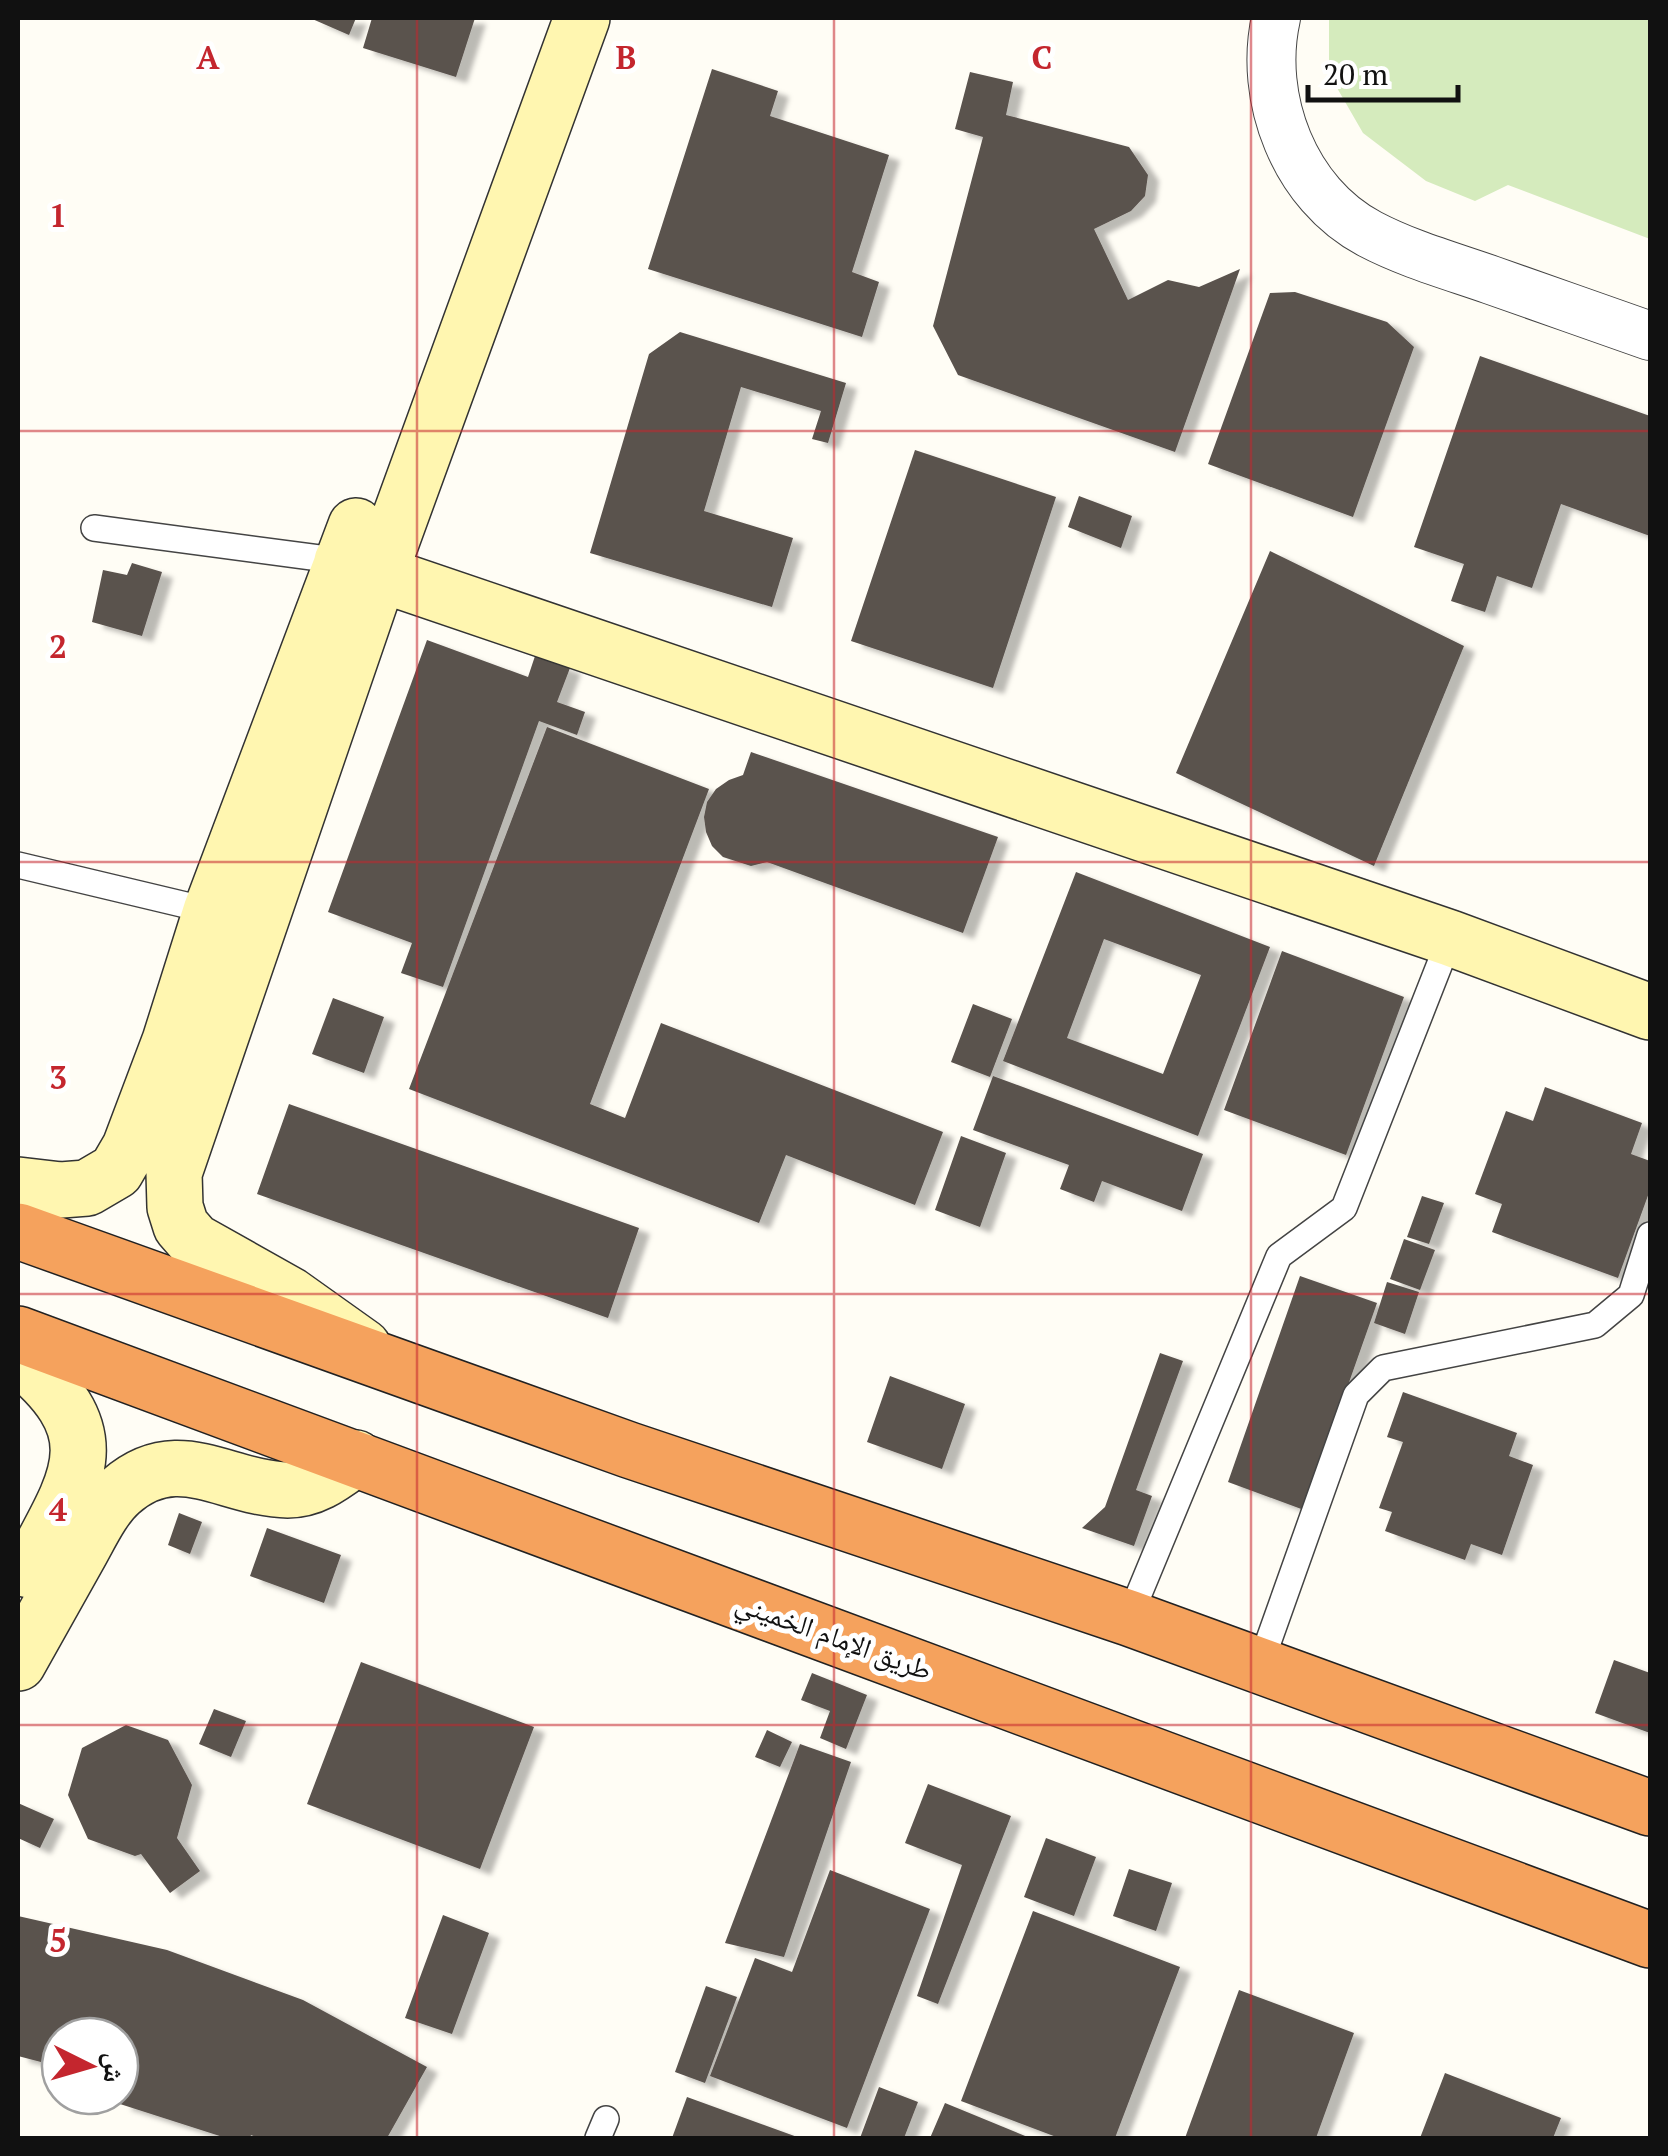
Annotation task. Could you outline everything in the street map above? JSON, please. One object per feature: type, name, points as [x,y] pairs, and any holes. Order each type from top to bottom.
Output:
[{"type":"highway","points":[[18,1230],[629,1450],[1129,1618],[1650,1808]]},
{"type":"highway","name":"طريق الإمام الخميني","points":[[18,1334],[1650,1940]]},
{"type":"street","points":[[381,1360],[290,1294],[194,1241],[181,1226],[174,1173],[360,568],[380,467],[546,18]]},
{"type":"street","points":[[18,1185],[61,1190],[87,1188],[116,1170],[130,1147],[210,911],[360,568],[582,18]]},
{"type":"street","points":[[1276,18],[1271,40],[1271,86],[1282,130],[1302,170],[1331,205],[1366,232],[1408,251],[1650,336]]},
{"type":"street","points":[[360,568],[1450,938],[1650,1012]]},
{"type":"street","points":[[18,1357],[57,1390],[72,1416],[79,1446],[96,1485],[92,1530],[18,1663]]},
{"type":"street","points":[[18,1592],[62,1508],[96,1485],[138,1479],[162,1468],[189,1467],[290,1490],[323,1482],[356,1458]]},
{"type":"lane","points":[[94,528],[360,568]]},
{"type":"lane","points":[[18,866],[210,911]]},
{"type":"lane","points":[[1129,1618],[1279,1256],[1344,1208],[1450,938]]},
{"type":"lane","points":[[1260,1666],[1356,1395],[1383,1368],[1595,1324],[1631,1295],[1650,1235]]},
{"type":"green space","points":[[1329,18],[1650,18],[1650,239],[1508,185],[1475,201],[1426,181],[1363,133],[1329,74]]},
{"type":"building","points":[[310,18],[356,18],[349,35]]},
{"type":"building","points":[[372,18],[475,18],[456,77],[363,48]]},
{"type":"building","points":[[712,69],[778,91],[770,116],[889,155],[852,272],[879,282],[862,337],[648,269]]},
{"type":"building","points":[[970,72],[1013,82],[1006,115],[1129,147],[1148,175],[1145,196],[1131,211],[1094,229],[1128,300],[1168,280],[1199,287],[1240,269],[1175,452],[958,375],[933,326],[983,137],[955,129]]},
{"type":"building","points":[[1295,292],[1387,322],[1414,347],[1353,517],[1208,464],[1270,293]]},
{"type":"building","points":[[680,332],[846,383],[828,443],[812,439],[821,411],[741,387],[704,511],[793,538],[772,607],[590,553],[649,354]]},
{"type":"building","points":[[1480,356],[1650,416],[1650,536],[1561,504],[1532,588],[1497,576],[1485,612],[1451,601],[1464,564],[1414,547]]},
{"type":"building","points":[[915,450],[1056,497],[993,688],[851,641]]},
{"type":"building","points":[[1079,496],[1132,516],[1121,548],[1068,527]]},
{"type":"building","points":[[1270,551],[1464,646],[1374,866],[1176,773]]},
{"type":"building","points":[[132,563],[162,572],[142,636],[92,622],[103,570],[127,575]]},
{"type":"building","points":[[427,640],[528,677],[535,656],[570,668],[557,702],[585,712],[577,735],[539,721],[443,987],[401,973],[412,943],[328,912]]},
{"type":"building","points":[[547,727],[709,789],[590,1104],[625,1118],[661,1023],[943,1132],[915,1205],[786,1155],[759,1223],[409,1089]]},
{"type":"building","points":[[751,752],[998,837],[963,933],[767,862],[751,866],[723,857],[706,832],[707,802],[716,789],[743,775]]},
{"type":"building","points":[[1076,872],[1270,947],[1198,1136],[1003,1061]],"holes":[[[1104,939],[1201,975],[1163,1074],[1067,1038]]]},
{"type":"building","points":[[1282,951],[1404,997],[1346,1155],[1224,1110]]},
{"type":"building","points":[[333,998],[384,1017],[364,1073],[312,1054]]},
{"type":"building","points":[[973,1004],[1012,1019],[990,1077],[951,1062]]},
{"type":"building","points":[[993,1076],[1203,1154],[1182,1211],[1102,1181],[1094,1202],[1060,1189],[1069,1165],[973,1130]]},
{"type":"building","points":[[1545,1087],[1642,1123],[1631,1154],[1650,1161],[1650,1190],[1618,1278],[1492,1232],[1502,1204],[1475,1194],[1506,1111],[1533,1121]]},
{"type":"building","points":[[289,1104],[639,1228],[608,1318],[257,1194]]},
{"type":"building","points":[[961,1136],[1006,1153],[980,1227],[935,1210]]},
{"type":"building","points":[[1422,1196],[1444,1203],[1429,1244],[1407,1237]]},
{"type":"building","points":[[1404,1239],[1435,1250],[1420,1290],[1390,1279]]},
{"type":"building","points":[[1300,1276],[1377,1303],[1304,1510],[1228,1482]]},
{"type":"building","points":[[1387,1282],[1419,1292],[1405,1334],[1374,1323]]},
{"type":"building","points":[[1160,1353],[1183,1361],[1136,1490],[1152,1496],[1134,1546],[1082,1528],[1105,1507]]},
{"type":"building","points":[[890,1376],[965,1404],[942,1469],[867,1442]]},
{"type":"building","points":[[1403,1392],[1517,1433],[1509,1456],[1533,1465],[1502,1555],[1471,1544],[1465,1560],[1385,1531],[1392,1512],[1379,1508],[1403,1442],[1387,1437]]},
{"type":"building","points":[[179,1513],[202,1522],[190,1554],[168,1545]]},
{"type":"building","points":[[267,1528],[341,1555],[324,1603],[250,1576]]},
{"type":"building","points":[[1614,1660],[1650,1673],[1650,1733],[1595,1713]]},
{"type":"building","points":[[361,1662],[534,1727],[480,1869],[307,1804]]},
{"type":"building","points":[[812,1673],[867,1695],[846,1749],[820,1738],[830,1711],[801,1700]]},
{"type":"building","points":[[214,1709],[246,1721],[231,1757],[199,1744]]},
{"type":"building","points":[[126,1725],[168,1740],[192,1785],[177,1838],[200,1871],[170,1893],[141,1854],[135,1856],[88,1839],[68,1795],[82,1748]]},
{"type":"building","points":[[767,1730],[792,1742],[780,1767],[755,1757]]},
{"type":"building","points":[[800,1744],[851,1762],[784,1957],[725,1943]]},
{"type":"building","points":[[928,1784],[1011,1816],[938,2004],[917,1996],[962,1865],[905,1843]]},
{"type":"building","points":[[18,1803],[54,1819],[40,1848],[18,1838]]},
{"type":"building","points":[[1046,1838],[1096,1857],[1074,1916],[1024,1897]]},
{"type":"building","points":[[1129,1869],[1172,1883],[1156,1931],[1113,1916]]},
{"type":"building","points":[[830,1870],[930,1909],[847,2128],[710,2076],[755,1958],[792,1972]]},
{"type":"building","points":[[1033,1911],[1180,1967],[1115,2138],[1059,2138],[961,2101]]},
{"type":"building","points":[[443,1915],[489,1933],[452,2034],[405,2018]]},
{"type":"building","points":[[18,1916],[167,1950],[303,2000],[427,2067],[387,2138],[226,2138],[140,2110],[140,2016],[40,2016],[40,2062],[18,2056]]},
{"type":"building","points":[[706,1986],[737,1997],[705,2083],[675,2072]]},
{"type":"building","points":[[1239,1990],[1354,2033],[1316,2138],[1185,2138]]},
{"type":"building","points":[[1445,2073],[1561,2118],[1553,2138],[1420,2138]]},
{"type":"building","points":[[879,2087],[918,2102],[904,2138],[860,2138]]},
{"type":"building","points":[[687,2097],[800,2138],[672,2138]]},
{"type":"building","points":[[945,2103],[1030,2138],[930,2138]]}]
